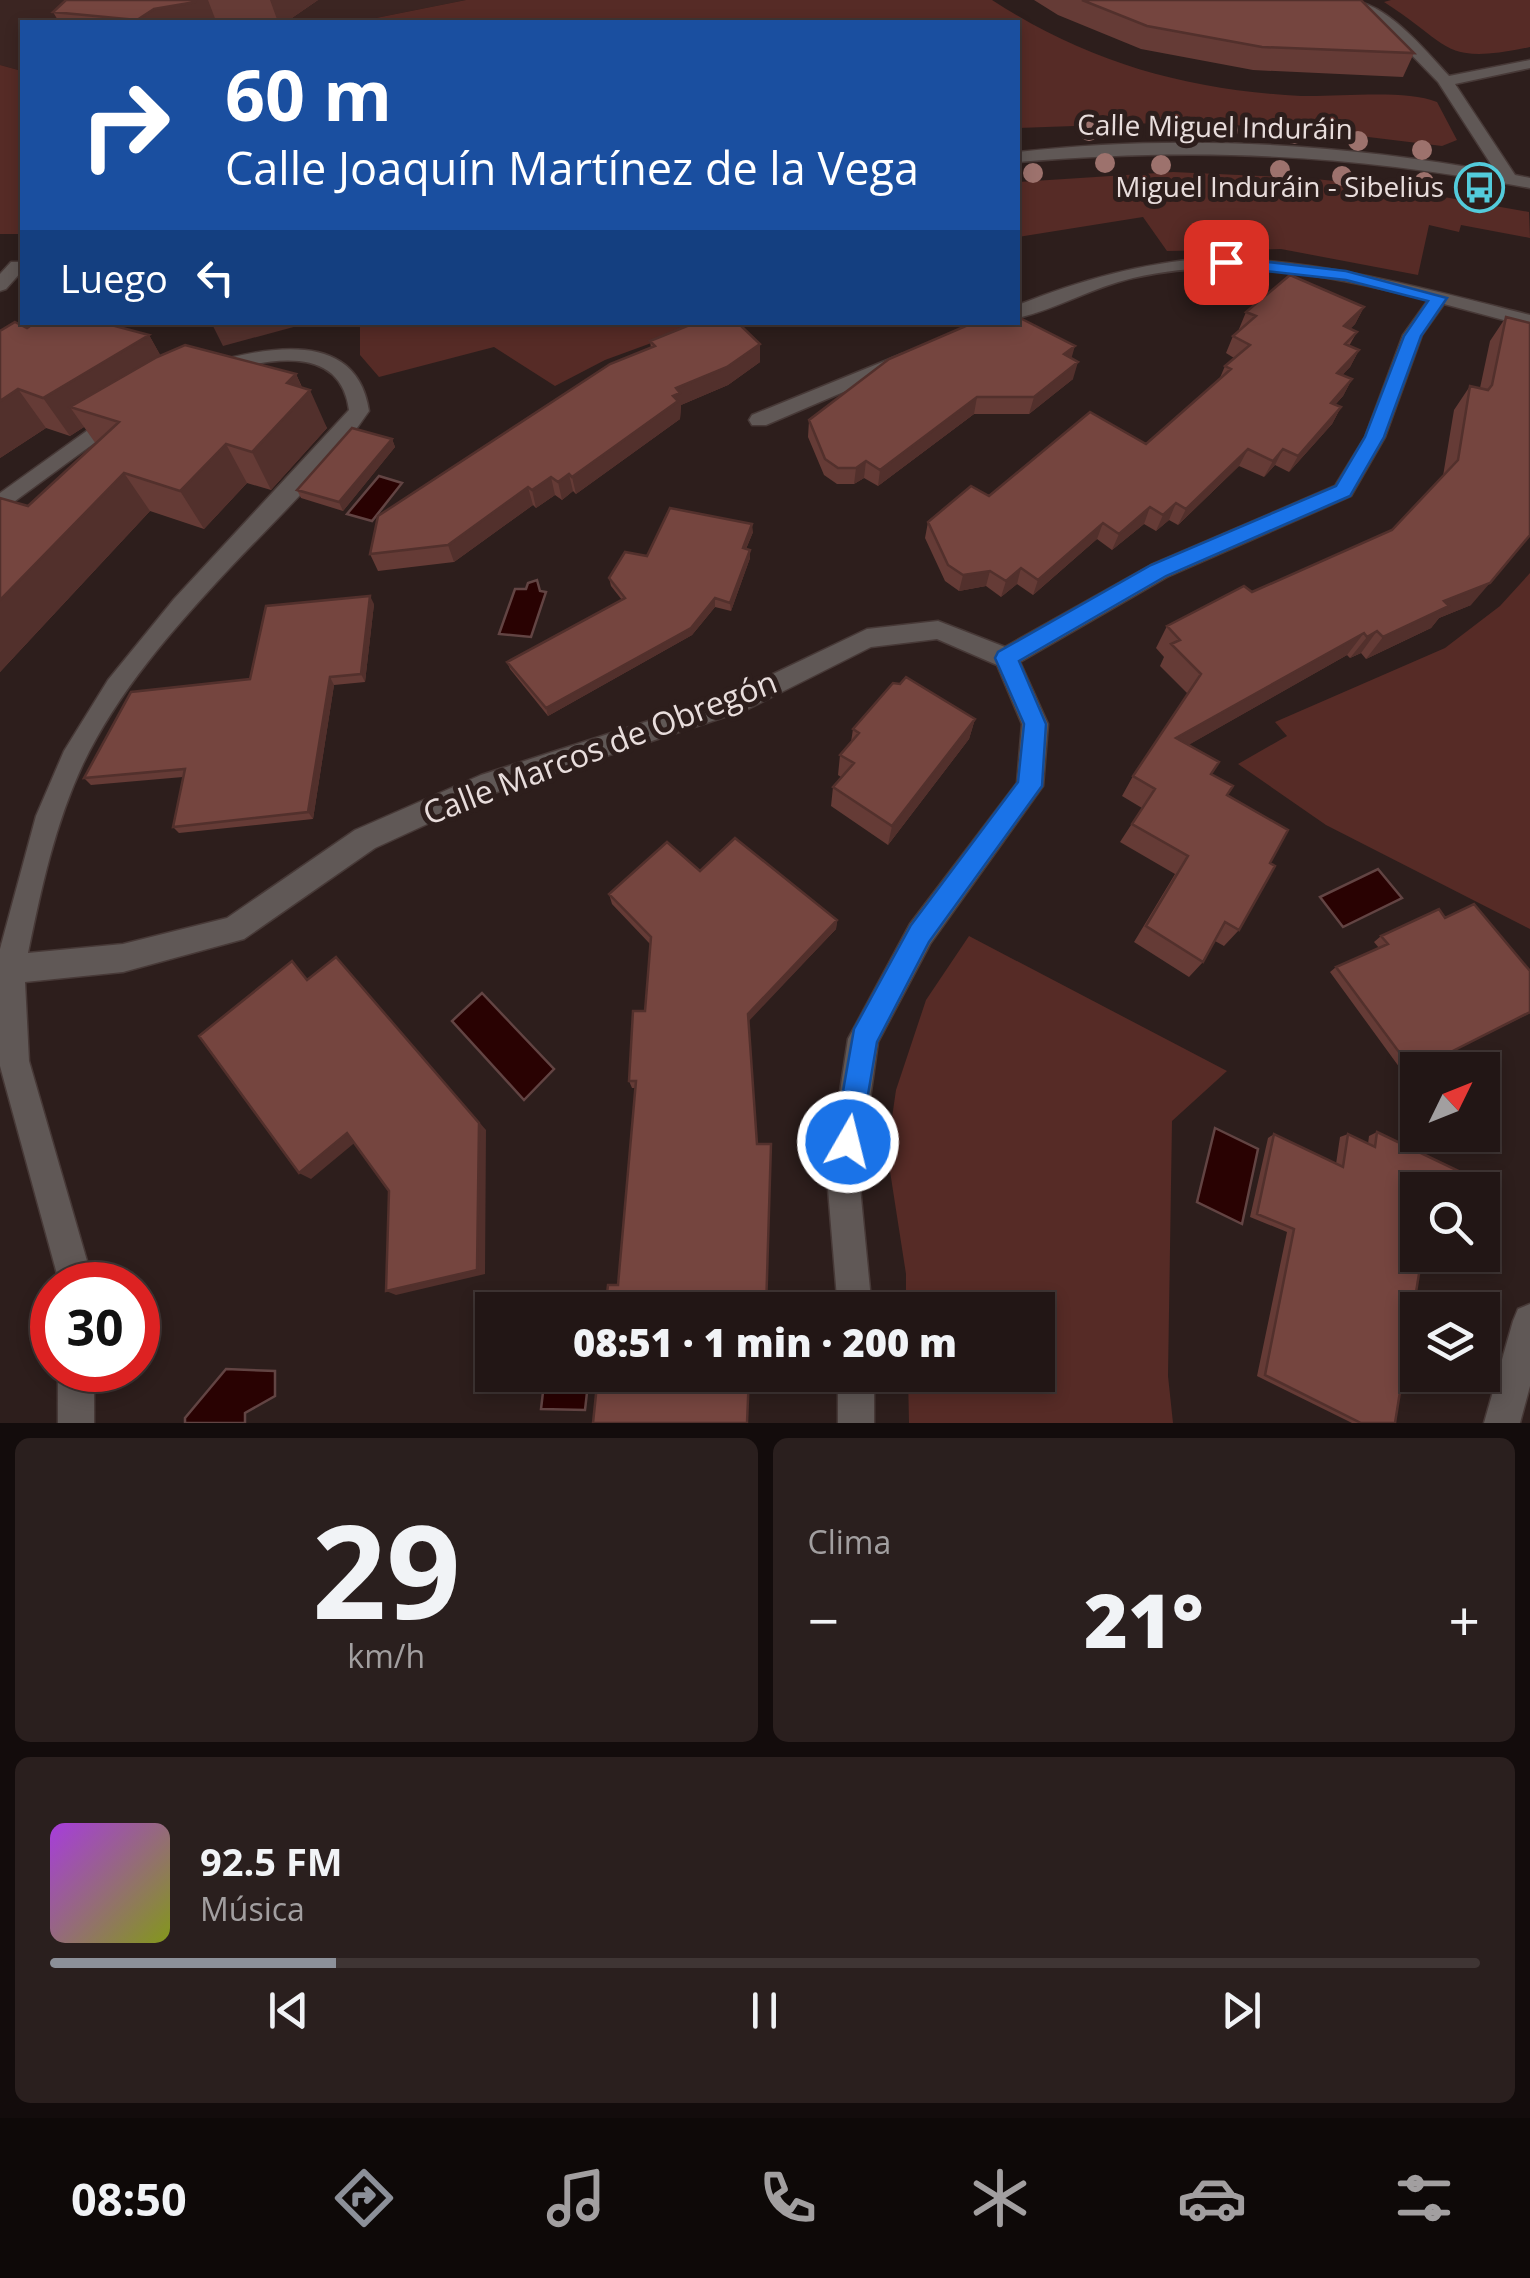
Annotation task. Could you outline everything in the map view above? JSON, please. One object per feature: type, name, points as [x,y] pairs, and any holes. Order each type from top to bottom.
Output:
[{"type":"street","points":[[1353,0],[1380,17],[1449,81],[1508,178]]},
{"type":"street","points":[[1449,81],[1530,64]]},
{"type":"street","name":"Calle Miguel Induráin","points":[[1020,157],[1088,148],[1305,152],[1530,183]]},
{"type":"street","points":[[1020,311],[1083,285],[1162,267],[1226,262],[1346,276],[1530,321]]},
{"type":"street","points":[[0,285],[13,263]]},
{"type":"street","points":[[853,1292],[843,1177],[864,1039],[920,934],[1030,786],[1035,724],[1006,658],[1158,570],[1343,491],[1375,437],[1412,336],[1439,298]]},
{"type":"street","points":[[759,420],[921,352]]},
{"type":"street","points":[[71,1262],[14,1062],[10,968],[48,813],[88,730],[142,651],[359,411],[354,386],[330,361],[280,354],[218,366],[185,383]]},
{"type":"street","points":[[0,504],[135,407]]},
{"type":"street","name":"Calle Marcos de Obregón","points":[[10,968],[123,958],[234,930],[365,839],[490,783],[737,703],[867,638],[938,630],[1006,658]]},
{"type":"street","points":[[1502,1423],[1530,1321]]},
{"type":"street","points":[[76,1392],[76,1423]]},
{"type":"street","points":[[856,1392],[856,1423]]},
{"type":"shaded area","points":[[0,0],[466,0],[366,20],[20,20],[20,70],[0,65]]},
{"type":"shaded area","points":[[466,0],[992,0],[1065,41],[1178,80],[1259,93],[1424,98],[1437,102],[1457,140],[1442,146],[1311,130],[1187,122],[1020,128],[1020,20],[366,20]]},
{"type":"shaded area","points":[[1530,0],[1530,47],[1479,54],[1449,48],[1384,2]]},
{"type":"shaded area","points":[[0,65],[20,70],[20,234],[0,234]]},
{"type":"shaded area","points":[[1173,172],[1382,186],[1529,212],[1530,238],[1461,225],[1459,232],[1429,225],[1418,275],[1281,249],[1167,251],[1143,217],[1020,237],[1020,182]]},
{"type":"shaded area","points":[[360,325],[701,325],[605,360],[555,386],[494,347],[379,377],[360,355]]},
{"type":"shaded area","points":[[379,476],[402,483],[372,521],[347,514]]},
{"type":"shaded area","points":[[1530,573],[1530,929],[1326,825],[1238,764],[1287,736],[1275,722],[1445,648],[1500,606]]},
{"type":"shaded area","points":[[537,580],[540,591],[546,592],[531,637],[499,634],[515,589],[526,589],[528,583]]},
{"type":"shaded area","points":[[1378,869],[1402,898],[1343,927],[1320,897]]},
{"type":"shaded area","points":[[969,936],[1227,1071],[1172,1121],[1168,1376],[1173,1423],[909,1423],[908,1392],[1055,1392],[1055,1292],[906,1292],[887,1152],[896,1090],[926,1000]]},
{"type":"shaded area","points":[[482,993],[554,1069],[524,1100],[452,1021]]},
{"type":"shaded area","points":[[1215,1128],[1258,1149],[1242,1224],[1197,1202]]},
{"type":"shaded area","points":[[226,1369],[275,1371],[275,1396],[245,1413],[245,1423],[185,1423],[185,1418]]},
{"type":"shaded area","points":[[543,1392],[587,1392],[585,1410],[541,1409]]},
{"type":"building","points":[[66,0],[196,0],[154,9],[137,20],[53,12]]},
{"type":"building","points":[[1082,0],[1361,0],[1414,53],[1262,47],[1147,26]]},
{"type":"building","points":[[1290,275],[1364,307],[1344,326],[1357,332],[1345,344],[1359,350],[1337,373],[1352,379],[1331,403],[1341,407],[1298,456],[1283,449],[1273,461],[1248,449],[1186,509],[1176,503],[1163,515],[1150,507],[1119,534],[1103,523],[1038,580],[1021,568],[1006,581],[990,571],[963,575],[948,565],[928,522],[971,486],[989,496],[1090,412],[1146,444],[1231,369],[1225,366],[1250,345],[1233,336],[1256,316],[1246,312]]},
{"type":"building","points":[[1506,317],[1530,323],[1530,535],[1490,583],[1444,601],[1449,606],[1383,637],[1377,631],[1367,637],[1364,633],[1176,738],[1219,762],[1211,774],[1233,786],[1227,795],[1288,830],[1270,863],[1275,866],[1239,930],[1225,922],[1203,962],[1146,926],[1188,856],[1132,824],[1155,789],[1133,776],[1201,674],[1171,644],[1180,640],[1167,626],[1244,586],[1252,592],[1392,530],[1458,460],[1470,386],[1488,390],[1492,385]]},
{"type":"building","points":[[1020,318],[1075,346],[1064,354],[1078,362],[1034,397],[977,397],[880,470],[866,461],[856,468],[838,468],[825,459],[809,420],[889,359],[968,325],[1020,325]]},
{"type":"building","points":[[15,322],[27,328],[111,325],[149,335],[43,398],[18,389],[0,401],[0,331]]},
{"type":"building","points":[[690,325],[740,325],[760,344],[727,367],[676,388],[680,393],[673,396],[678,401],[572,477],[569,474],[558,482],[551,477],[532,490],[528,487],[448,545],[370,554],[378,516],[610,364],[655,346],[650,341]]},
{"type":"building","points":[[185,345],[296,374],[287,383],[310,390],[252,452],[226,444],[180,491],[124,473],[0,600],[0,498],[28,506],[119,422],[70,407]]},
{"type":"building","points":[[352,428],[392,439],[339,502],[297,490]]},
{"type":"building","points":[[670,508],[752,524],[743,548],[750,550],[730,603],[715,598],[691,628],[546,708],[507,662],[625,598],[609,578],[625,552],[647,556]]},
{"type":"building","points":[[370,596],[361,674],[330,677],[308,812],[173,827],[185,769],[84,778],[131,692],[250,679],[266,606]]},
{"type":"building","points":[[906,677],[975,719],[892,826],[833,787],[854,763],[840,755],[859,733],[853,729],[893,683],[900,684]]},
{"type":"building","points":[[735,838],[837,920],[748,1014],[757,1144],[771,1144],[767,1292],[607,1292],[608,1285],[618,1285],[636,1081],[629,1081],[633,1011],[645,1011],[651,937],[609,894],[667,842],[700,871]]},
{"type":"building","points":[[1474,904],[1530,971],[1530,1012],[1451,1052],[1400,1053],[1336,967],[1388,944],[1381,936],[1439,909],[1445,918]]},
{"type":"building","points":[[336,957],[479,1123],[477,1270],[386,1291],[389,1191],[347,1133],[299,1173],[199,1036],[292,961],[307,980]]},
{"type":"building","points":[[1377,1132],[1400,1143],[1400,1152],[1419,1152],[1461,1172],[1400,1172],[1400,1272],[1419,1272],[1416,1292],[1400,1292],[1400,1392],[1395,1423],[1361,1423],[1265,1375],[1294,1229],[1257,1214],[1274,1134],[1343,1167],[1348,1134],[1375,1147]]},
{"type":"building","points":[[596,1392],[748,1392],[747,1423],[593,1423]]},
{"type":"place","name":"Miguel Induráin - Sibelius","points":[[1479,187]]},
{"type":"route","points":[[848,1142],[864,1039],[920,934],[1030,786],[1035,724],[1006,658],[1158,570],[1343,491],[1375,437],[1412,336],[1439,298],[1346,276],[1226,262]]}]
